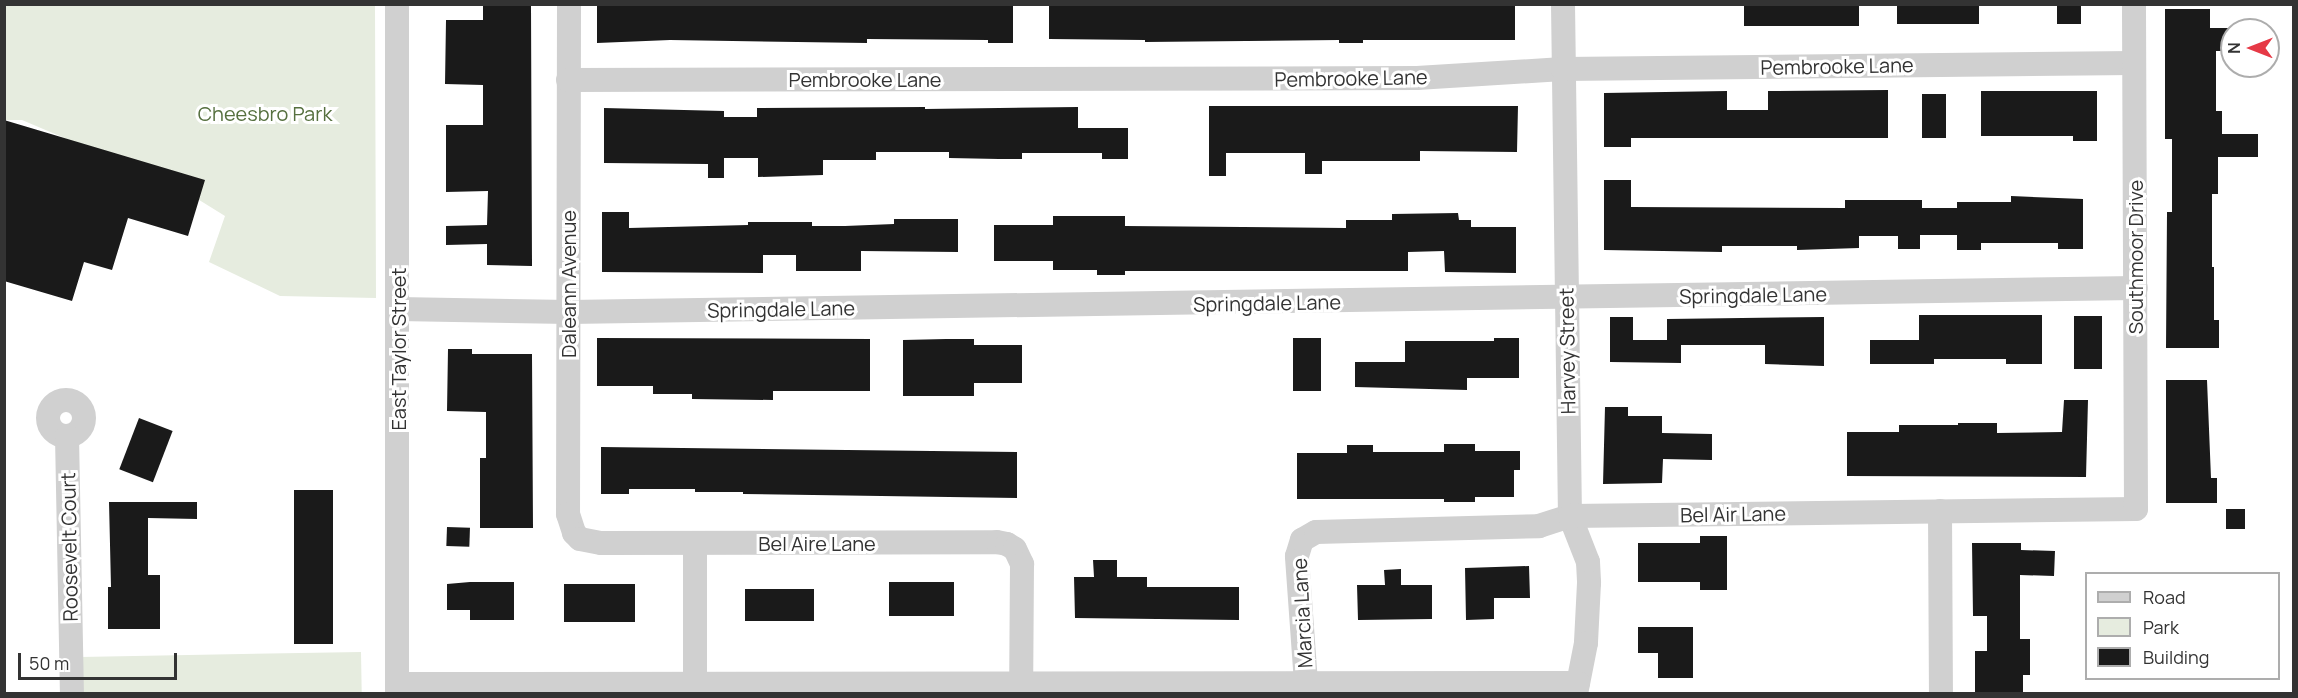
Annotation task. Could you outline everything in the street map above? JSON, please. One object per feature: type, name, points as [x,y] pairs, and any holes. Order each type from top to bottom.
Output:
[{"type":"street","name":"East Taylor Street","points":[[397,4],[397,689]]},
{"type":"street","name":"Daleann Avenue","points":[[569,4],[568,514],[574,533],[580,539],[601,543]]},
{"type":"street","name":"Harvey Street","points":[[1563,4],[1570,516],[1588,562],[1590,583],[1586,643],[1577,688]]},
{"type":"street","name":"Southmoor Drive","points":[[2134,4],[2136,508]]},
{"type":"street","name":"Pembrooke Lane","points":[[568,80],[1418,78],[1563,69],[2134,63]]},
{"type":"street","name":"Springdale Lane","points":[[398,309],[569,312],[2136,288]]},
{"type":"street","name":"Roosevelt Court","points":[[67,436],[72,693]]},
{"type":"street","name":"Bel Air Lane","points":[[1332,531],[1539,526],[1570,516],[2136,508]]},
{"type":"street","points":[[1940,512],[1941,693]]},
{"type":"street","name":"Marcia Lane","points":[[1306,683],[1297,556],[1302,540],[1307,535],[1332,531]]},
{"type":"street","name":"Bel Aire Lane","points":[[601,543],[998,542],[1015,549],[1022,564],[1021,689]]},
{"type":"street","points":[[695,543],[695,682]]},
{"type":"street","points":[[397,689],[695,682],[1021,689],[1306,683],[1577,688]]},
{"type":"green space","name":"Cheesbro Park","points":[[4,5],[375,5],[376,298],[280,296],[209,262],[225,216],[175,185],[22,120],[5,120]]},
{"type":"green space","points":[[361,652],[362,693],[81,694],[80,657]]},
{"type":"building","points":[[483,4],[531,4],[532,266],[487,265],[487,244],[446,245],[446,226],[487,225],[488,191],[446,192],[446,125],[483,125],[483,85],[445,84],[446,20],[483,20]]},
{"type":"building","points":[[597,4],[1013,4],[1013,43],[988,43],[988,40],[867,39],[867,43],[670,40],[597,43]]},
{"type":"building","points":[[1049,4],[1515,4],[1515,40],[1363,40],[1363,43],[1339,43],[1339,40],[1145,42],[1145,40],[1049,39]]},
{"type":"building","points":[[1744,4],[1859,4],[1859,26],[1744,26]]},
{"type":"building","points":[[1897,4],[1979,4],[1979,24],[1897,24]]},
{"type":"building","points":[[2057,4],[2081,4],[2081,24],[2057,24]]},
{"type":"building","points":[[2165,9],[2210,9],[2210,28],[2220,28],[2220,51],[2216,51],[2216,111],[2222,111],[2222,134],[2258,134],[2258,157],[2218,157],[2218,194],[2212,194],[2212,267],[2214,267],[2214,320],[2219,320],[2219,348],[2166,348],[2167,212],[2172,212],[2172,139],[2165,139]]},
{"type":"building","points":[[1888,90],[1888,138],[1631,138],[1631,147],[1604,147],[1604,93],[1727,91],[1727,110],[1768,110],[1768,91]]},
{"type":"building","points":[[1981,91],[2097,91],[2097,141],[2073,141],[2073,136],[1981,136]]},
{"type":"building","points":[[1922,94],[1946,94],[1946,138],[1922,138]]},
{"type":"building","points":[[1209,106],[1518,106],[1517,152],[1420,151],[1420,161],[1322,161],[1322,174],[1305,174],[1305,153],[1226,153],[1226,176],[1209,176]]},
{"type":"building","points":[[925,107],[925,109],[1078,107],[1078,128],[1128,128],[1128,159],[1102,159],[1102,153],[1022,153],[1022,159],[999,159],[949,158],[949,152],[876,152],[876,160],[823,160],[823,175],[758,177],[758,158],[724,158],[724,178],[708,178],[708,164],[604,163],[604,108],[724,111],[724,117],[757,117],[757,108]]},
{"type":"building","points":[[4,120],[205,180],[188,236],[128,218],[112,270],[84,262],[72,301],[4,281]]},
{"type":"building","points":[[1604,180],[1631,180],[1631,207],[1845,208],[1845,200],[1922,200],[1922,208],[1957,208],[1957,202],[2011,202],[2011,196],[2083,199],[2083,249],[2058,249],[2058,243],[1981,243],[1981,250],[1957,250],[1957,235],[1920,235],[1920,249],[1898,249],[1898,236],[1859,236],[1859,248],[1797,250],[1797,246],[1722,246],[1722,252],[1604,250]]},
{"type":"building","points":[[602,212],[629,212],[629,228],[748,225],[748,222],[812,222],[812,226],[845,226],[894,224],[894,219],[958,219],[958,252],[861,251],[861,271],[796,271],[796,255],[763,255],[763,273],[602,272]]},
{"type":"building","points":[[1458,213],[1459,220],[1471,220],[1471,227],[1516,227],[1516,273],[1445,272],[1444,251],[1408,252],[1408,271],[1125,271],[1125,275],[1097,275],[1097,270],[1053,270],[1053,261],[994,261],[994,225],[1053,225],[1053,216],[1125,216],[1125,226],[1346,228],[1346,220],[1392,220],[1392,214]]},
{"type":"building","points":[[1919,315],[2042,315],[2042,364],[2006,364],[2006,359],[1934,359],[1934,364],[1870,364],[1870,340],[1919,340]]},
{"type":"building","points":[[2074,316],[2102,316],[2102,369],[2074,369]]},
{"type":"building","points":[[1610,317],[1633,317],[1633,340],[1667,340],[1667,319],[1824,317],[1824,366],[1765,364],[1765,345],[1681,345],[1681,363],[1610,362]]},
{"type":"building","points":[[597,338],[870,339],[870,391],[773,391],[773,400],[692,399],[692,394],[653,394],[653,386],[597,386]]},
{"type":"building","points":[[1293,338],[1321,338],[1321,391],[1293,391]]},
{"type":"building","points":[[1494,338],[1519,338],[1519,378],[1467,378],[1467,390],[1355,387],[1355,362],[1405,362],[1405,341],[1494,341]]},
{"type":"building","points":[[974,339],[974,345],[1022,345],[1022,383],[974,383],[974,396],[903,396],[903,340]]},
{"type":"building","points":[[448,349],[472,349],[472,354],[532,354],[533,528],[480,528],[480,458],[486,458],[486,412],[447,411]]},
{"type":"building","points":[[2166,380],[2207,380],[2211,478],[2217,478],[2217,503],[2166,503]]},
{"type":"building","points":[[2064,400],[2088,400],[2086,477],[1847,476],[1847,432],[1899,432],[1899,425],[1997,423],[1997,433],[2062,432]]},
{"type":"building","points":[[1605,407],[1628,407],[1628,416],[1662,416],[1662,433],[1712,434],[1712,460],[1663,459],[1662,483],[1603,484]]},
{"type":"building","points":[[139,418],[173,431],[153,482],[119,469]]},
{"type":"building","points":[[1444,444],[1475,444],[1475,451],[1520,451],[1520,470],[1514,470],[1514,497],[1475,497],[1475,502],[1444,502],[1444,499],[1297,499],[1297,453],[1347,453],[1347,445],[1373,445],[1373,452],[1444,452]]},
{"type":"building","points":[[601,447],[1017,452],[1017,498],[743,494],[743,492],[695,492],[695,489],[629,489],[629,494],[601,494]]},
{"type":"building","points":[[294,490],[333,490],[333,644],[294,644]]},
{"type":"building","points":[[109,502],[197,502],[197,519],[148,518],[148,575],[160,575],[160,629],[108,629],[108,587],[111,587]]},
{"type":"building","points":[[2226,509],[2245,509],[2245,529],[2226,529]]},
{"type":"building","points":[[447,527],[470,528],[469,547],[446,546]]},
{"type":"building","points":[[1700,536],[1727,536],[1727,590],[1700,590],[1700,582],[1638,582],[1638,543],[1700,543]]},
{"type":"building","points":[[1972,543],[2021,543],[2021,550],[2055,551],[2054,576],[2020,575],[2020,639],[2030,639],[2030,675],[2023,675],[2023,693],[1975,693],[1975,651],[1987,651],[1987,616],[1973,616]]},
{"type":"building","points":[[1093,560],[1117,560],[1117,577],[1147,577],[1147,587],[1239,587],[1239,620],[1075,618],[1074,577],[1094,577]]},
{"type":"building","points":[[1529,566],[1530,598],[1494,598],[1494,619],[1466,620],[1465,568]]},
{"type":"building","points":[[1401,569],[1401,585],[1432,585],[1432,619],[1358,620],[1357,585],[1385,585],[1384,570]]},
{"type":"building","points":[[514,582],[514,620],[470,620],[470,610],[447,610],[447,584]]},
{"type":"building","points":[[889,582],[954,582],[954,616],[889,616]]},
{"type":"building","points":[[564,584],[635,584],[635,622],[564,622]]},
{"type":"building","points":[[745,589],[814,589],[814,621],[745,621]]},
{"type":"building","points":[[1638,627],[1693,627],[1693,678],[1658,678],[1658,653],[1638,653]]}]
